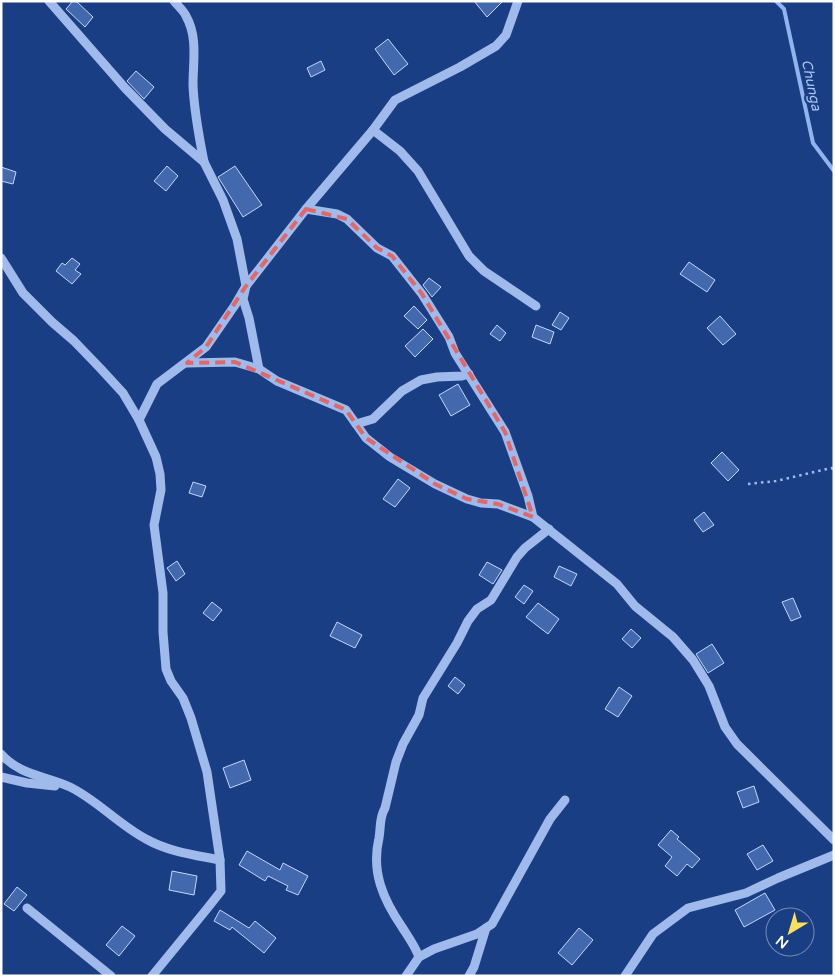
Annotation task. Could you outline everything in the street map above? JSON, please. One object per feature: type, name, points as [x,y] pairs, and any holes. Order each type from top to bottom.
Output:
[{"type":"street","points":[[49,1],[132,95],[165,129],[204,162]]},
{"type":"street","points":[[174,1],[186,15],[192,33],[195,63],[193,85],[199,140],[204,162],[232,223],[246,286],[243,300],[249,318],[258,369]]},
{"type":"street","points":[[139,420],[158,384],[206,347],[246,286],[395,100],[460,67],[496,46],[506,34],[518,1]]},
{"type":"street","points":[[372,130],[400,151],[418,170],[470,256],[484,271],[536,306]]},
{"type":"street","points":[[306,209],[337,214],[348,219],[377,248],[392,256],[426,301],[505,432],[528,496],[533,517]]},
{"type":"street","points":[[1,258],[23,293],[74,341],[123,393],[139,420],[156,457],[160,474],[161,490],[154,525],[163,593],[163,632],[166,669],[171,682],[183,698],[191,718],[207,772],[220,860],[220,891],[152,976]]},
{"type":"street","points":[[187,363],[235,362],[258,369],[277,381],[346,410],[366,438],[390,457],[435,484],[467,499],[498,504],[533,517],[617,584],[635,606],[673,637],[693,660],[705,680],[725,727],[737,744],[834,840]]},
{"type":"street","points":[[356,424],[373,420],[402,391],[421,380],[469,374]]},
{"type":"street","points":[[419,957],[414,944],[384,896],[377,873],[375,857],[381,815],[396,762],[418,715],[423,698],[457,643],[468,621],[477,610],[491,600],[517,557],[548,529]]},
{"type":"street","points":[[1,754],[20,770],[70,787],[146,839],[169,849],[220,860]]},
{"type":"street","points":[[1,777],[27,783],[70,787]]},
{"type":"street","points":[[406,976],[419,957],[434,949],[477,934],[492,924],[550,819],[565,800]]},
{"type":"street","points":[[625,976],[653,934],[688,908],[746,893],[834,855]]},
{"type":"street","points":[[27,908],[111,976]]},
{"type":"street","points":[[469,976],[474,967],[486,928]]},
{"type":"path","points":[[748,484],[776,481],[831,468],[834,469]]},
{"type":"highlighted area","points":[[306,209],[347,219],[377,248],[392,256],[422,294],[505,432],[533,517],[498,504],[467,499],[435,484],[366,438],[346,410],[235,362],[187,363],[206,347],[246,286]]},
{"type":"building","points":[[73,1],[76,1],[93,17],[85,27],[66,9]]},
{"type":"building","points":[[474,1],[503,1],[487,17]]},
{"type":"building","points":[[388,39],[408,64],[394,75],[375,49]]},
{"type":"building","points":[[321,61],[325,70],[311,77],[307,68]]},
{"type":"building","points":[[136,71],[154,87],[144,99],[127,81]]},
{"type":"building","points":[[167,166],[178,176],[166,191],[154,181]]},
{"type":"building","points":[[235,166],[262,205],[243,217],[218,177]]},
{"type":"building","points":[[1,167],[16,172],[13,184],[1,181]]},
{"type":"building","points":[[72,258],[80,264],[75,270],[81,274],[72,284],[56,271],[62,263],[65,265]]},
{"type":"building","points":[[689,262],[715,280],[707,292],[680,274]]},
{"type":"building","points":[[429,278],[441,287],[432,297],[423,285]]},
{"type":"building","points":[[414,306],[427,320],[418,329],[404,316]]},
{"type":"building","points":[[560,312],[569,318],[561,330],[552,325]]},
{"type":"building","points":[[720,316],[736,334],[723,345],[707,328]]},
{"type":"building","points":[[497,325],[506,333],[500,341],[490,334]]},
{"type":"building","points":[[536,325],[554,332],[550,344],[532,337]]},
{"type":"building","points":[[423,329],[433,339],[415,357],[405,346]]},
{"type":"building","points":[[458,384],[470,405],[451,416],[439,395]]},
{"type":"building","points":[[722,452],[739,470],[728,481],[711,463]]},
{"type":"building","points":[[398,479],[410,488],[395,507],[383,499]]},
{"type":"building","points":[[193,482],[206,486],[202,497],[189,493]]},
{"type":"building","points":[[704,512],[714,525],[703,532],[694,520]]},
{"type":"building","points":[[177,561],[185,574],[176,581],[167,568]]},
{"type":"building","points":[[487,562],[502,570],[493,584],[479,575]]},
{"type":"building","points":[[559,566],[577,574],[571,586],[554,577]]},
{"type":"building","points":[[524,585],[533,591],[524,604],[515,597]]},
{"type":"building","points":[[793,598],[801,617],[791,621],[782,602]]},
{"type":"building","points":[[212,602],[222,610],[213,621],[203,613]]},
{"type":"building","points":[[538,603],[559,619],[548,634],[526,617]]},
{"type":"building","points":[[337,622],[362,635],[355,648],[330,636]]},
{"type":"building","points":[[631,629],[641,638],[632,648],[622,639]]},
{"type":"building","points":[[712,644],[724,663],[708,673],[696,654]]},
{"type":"building","points":[[455,677],[465,685],[458,694],[448,686]]},
{"type":"building","points":[[619,687],[632,696],[618,717],[605,709]]},
{"type":"building","points":[[244,760],[251,780],[230,788],[223,768]]},
{"type":"building","points":[[754,786],[759,802],[743,808],[737,792]]},
{"type":"building","points":[[671,830],[679,837],[677,839],[700,859],[692,868],[687,864],[677,876],[665,866],[672,857],[658,845]]},
{"type":"building","points":[[763,845],[773,861],[757,870],[747,854]]},
{"type":"building","points":[[247,851],[280,870],[283,863],[308,876],[298,895],[286,890],[288,886],[268,876],[265,881],[239,865]]},
{"type":"building","points":[[172,871],[197,876],[194,895],[169,890]]},
{"type":"building","points":[[17,887],[27,895],[14,911],[4,904]]},
{"type":"building","points":[[765,893],[773,907],[765,907],[765,915],[744,927],[735,910]]},
{"type":"building","points":[[220,910],[249,928],[255,921],[276,938],[264,953],[232,927],[230,930],[214,921]]},
{"type":"building","points":[[122,926],[135,936],[119,956],[106,945]]},
{"type":"building","points":[[579,928],[593,940],[572,965],[558,953]]},
{"type":"waterway","name":"Chunga","points":[[776,1],[784,9],[813,143],[834,171]]}]
